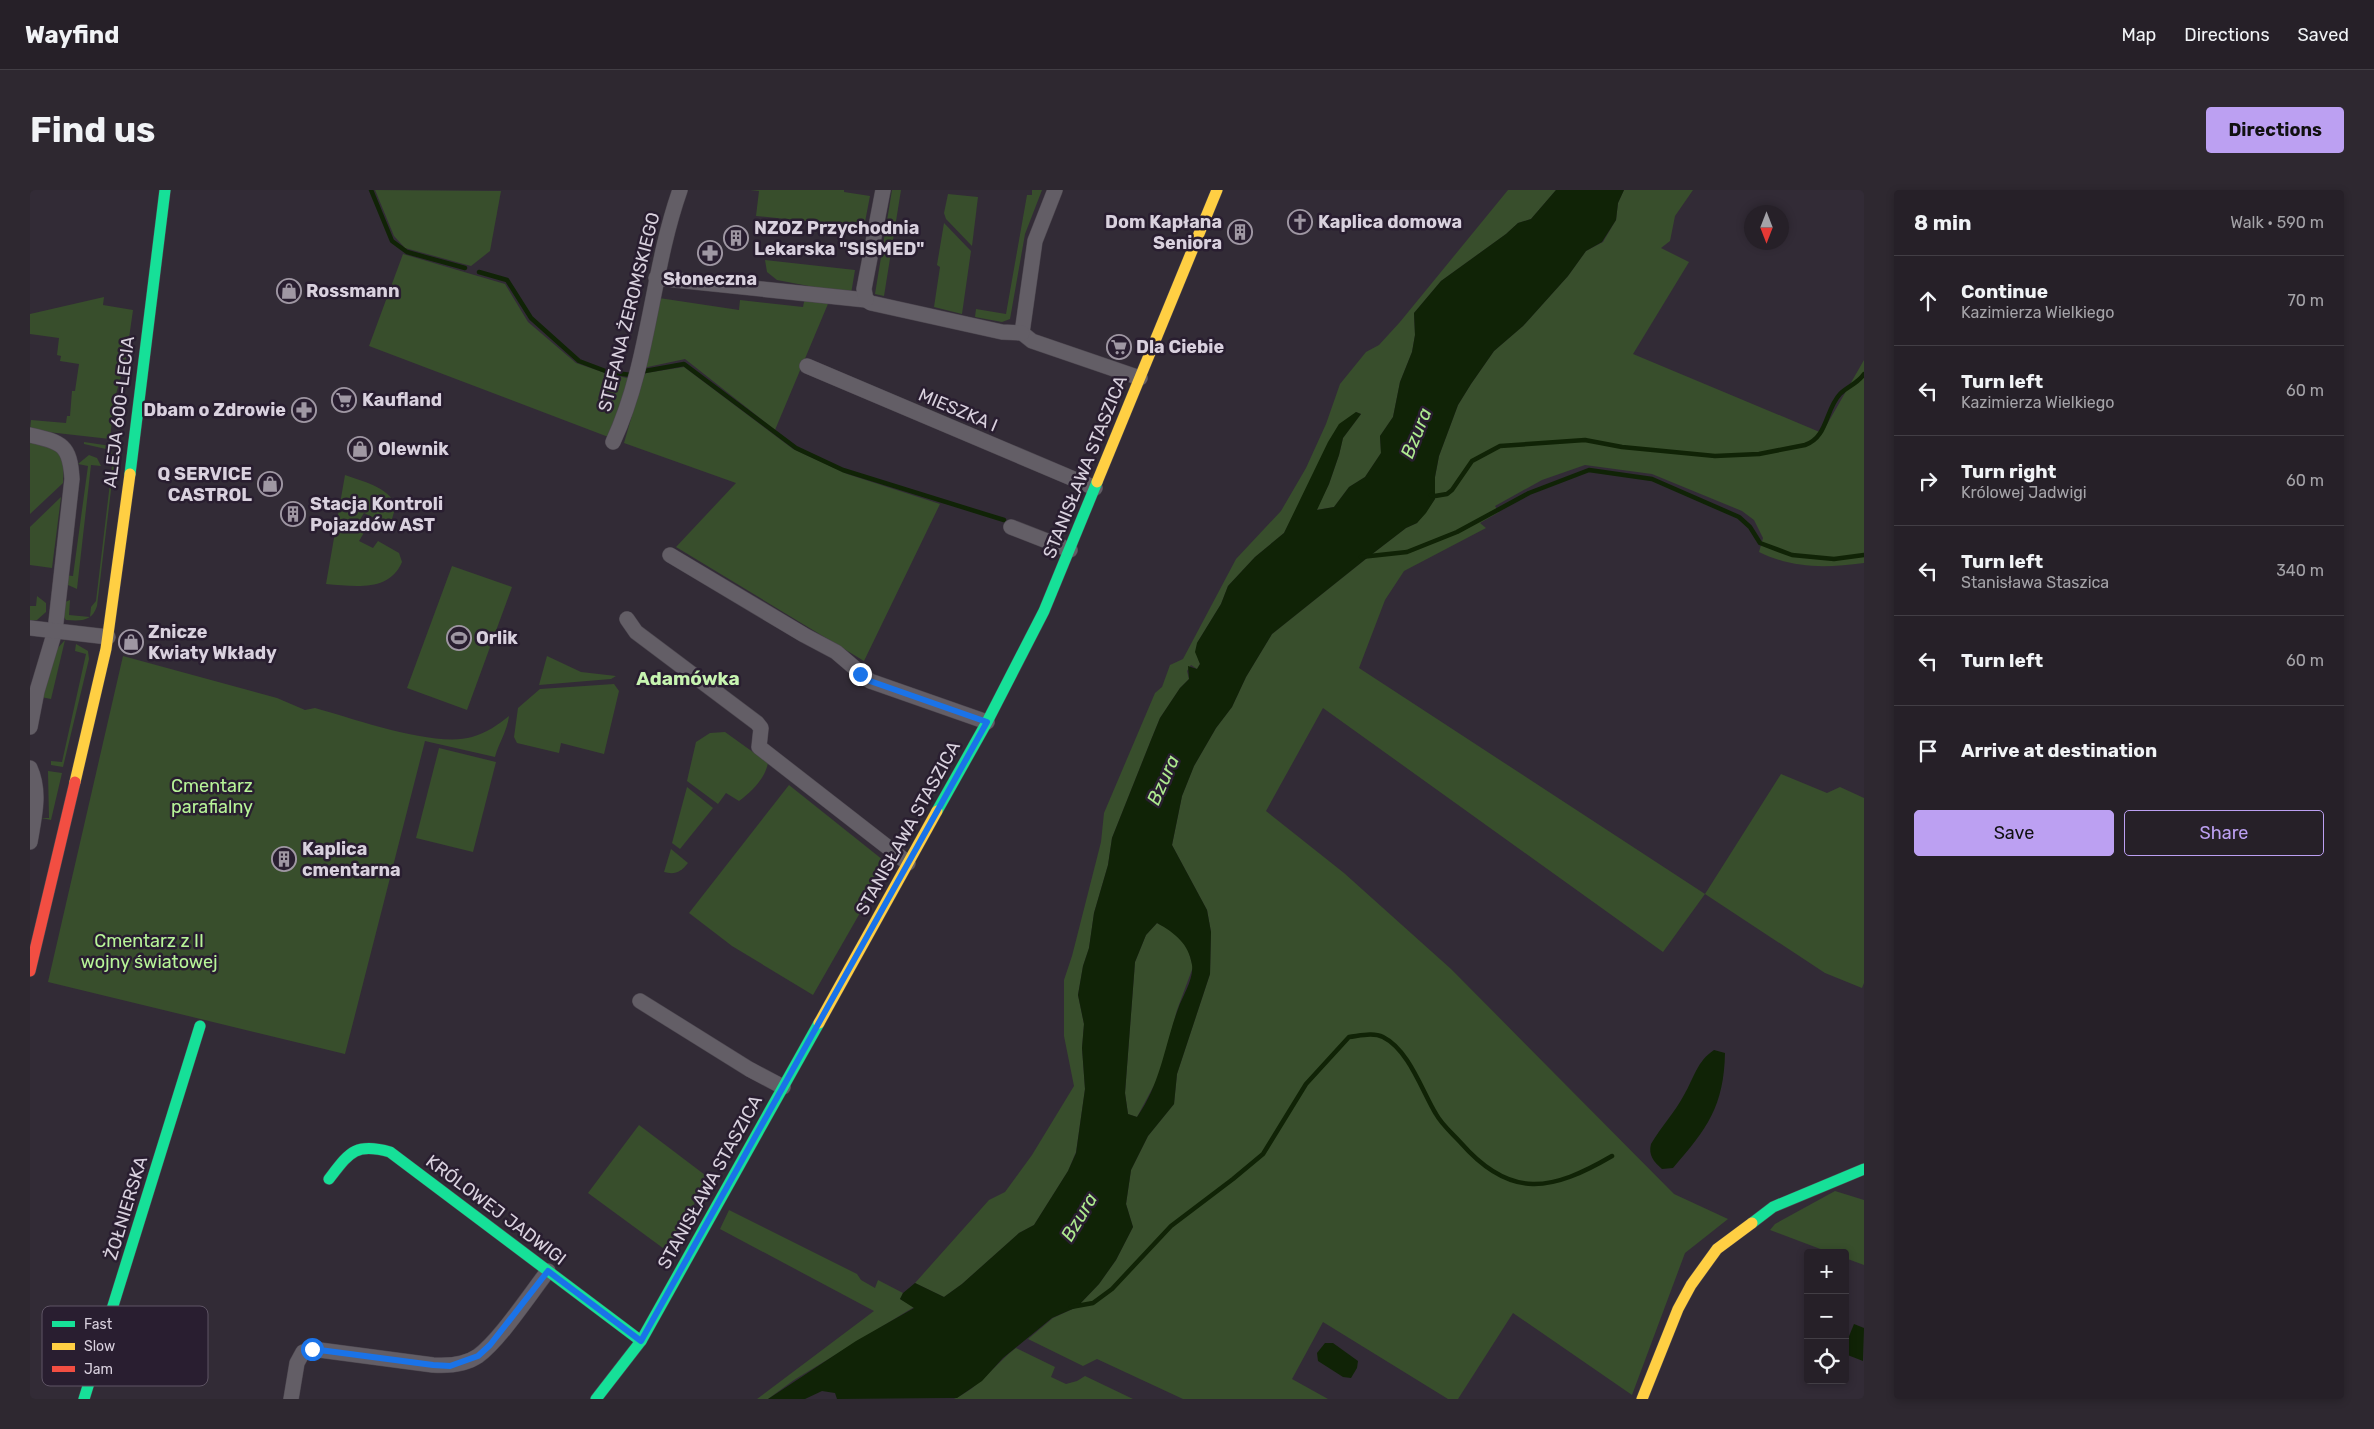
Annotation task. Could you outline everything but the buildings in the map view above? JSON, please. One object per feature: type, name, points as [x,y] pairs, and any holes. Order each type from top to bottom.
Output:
[{"type":"street","name":"ALEJA 600-LECIA","points":[[30,968],[99,686],[108,637],[126,511],[165,190]]},
{"type":"street","name":"STEFANA ŻEROMSKIEGO","points":[[613,442],[623,420],[639,367],[656,278],[669,222],[680,190]]},
{"type":"street","points":[[866,300],[864,289],[883,190]]},
{"type":"street","points":[[1022,333],[1035,241],[1055,190]]},
{"type":"street","name":"STANISŁAWA STASZICA","points":[[596,1399],[641,1341],[987,722],[1044,611],[1217,190]]},
{"type":"street","points":[[656,278],[866,300],[871,303],[1002,332],[1022,333],[1032,341],[1140,378]]},
{"type":"street","name":"MIESZKA I","points":[[807,366],[1095,488]]},
{"type":"street","points":[[30,435],[54,441],[66,450],[71,461],[72,479],[55,631],[37,691],[30,727]]},
{"type":"street","points":[[1010,527],[1070,550]]},
{"type":"street","points":[[670,556],[836,652],[870,681],[987,722]]},
{"type":"street","points":[[627,619],[636,632],[757,723],[760,728],[759,747],[908,863]]},
{"type":"street","points":[[30,628],[108,637]]},
{"type":"street","points":[[30,768],[34,778],[36,810],[30,842]]},
{"type":"street","points":[[640,1001],[749,1069],[783,1087]]},
{"type":"street","name":"ŻOŁNIERSKA","points":[[113,1306],[200,1026]]},
{"type":"street","name":"KRÓLOWEJ JADWIGI","points":[[329,1179],[352,1150],[361,1147],[376,1148],[390,1152],[641,1341]]},
{"type":"street","points":[[1642,1399],[1678,1309],[1691,1285],[1717,1249],[1774,1207],[1864,1169]]},
{"type":"street","points":[[291,1399],[297,1363],[303,1352],[312,1349],[450,1366],[478,1356],[490,1345],[548,1271]]},
{"type":"street","name":"ŻOŁNIERSKA","points":[[84,1399],[88,1386]]},
{"type":"green space","points":[[375,190],[501,191],[490,251],[471,266],[405,248],[394,236]]},
{"type":"green space","points":[[750,190],[844,190],[844,192],[870,196],[864,227],[756,216],[759,191]]},
{"type":"green space","points":[[892,190],[901,190],[884,296],[875,294]]},
{"type":"green space","points":[[1032,190],[1042,190],[1025,234],[1010,319],[1002,322],[975,317],[976,309],[1006,314],[1027,195],[1032,195]]},
{"type":"green space","points":[[1508,190],[1556,190],[1531,219],[1518,223],[1506,234],[1441,281],[1414,313],[1415,335],[1412,352],[1400,382],[1393,417],[1380,436],[1381,453],[1365,477],[1349,487],[1334,507],[1316,510],[1329,484],[1343,438],[1361,414],[1356,412],[1308,486],[1284,533],[1255,557],[1228,586],[1221,604],[1197,643],[1200,664],[1197,669],[1191,665],[1187,671],[1189,679],[1180,688],[1160,718],[1112,838],[1108,865],[1094,913],[1089,948],[1083,966],[1078,995],[1084,1024],[1082,1048],[1085,1089],[1076,1152],[1068,1171],[1034,1225],[1019,1233],[962,1284],[944,1297],[915,1283],[989,1200],[1005,1192],[1032,1155],[1074,1086],[1064,1036],[1064,980],[1072,956],[1101,842],[1104,813],[1155,693],[1162,687],[1170,665],[1183,659],[1236,559],[1281,511],[1306,468],[1326,424],[1340,384],[1366,352],[1379,345],[1400,322]]},
{"type":"green space","points":[[1624,190],[1693,190],[1675,216],[1670,241],[1661,248],[1689,262],[1633,354],[1822,433],[1864,360],[1864,563],[1810,566],[1772,558],[1759,552],[1763,538],[1754,520],[1742,511],[1652,474],[1585,465],[1542,480],[1495,506],[1499,512],[1480,523],[1486,528],[1404,571],[1385,600],[1359,668],[1705,894],[1663,952],[1323,708],[1266,811],[1344,873],[1451,969],[1674,1194],[1728,1219],[1685,1253],[1632,1395],[1513,1313],[1458,1399],[1448,1399],[1323,1322],[1292,1379],[1328,1399],[1183,1399],[1097,1359],[1083,1366],[1028,1339],[1053,1318],[1077,1307],[1099,1284],[1116,1260],[1133,1227],[1126,1204],[1131,1170],[1148,1136],[1174,1104],[1177,1074],[1210,974],[1211,932],[1207,910],[1172,845],[1182,796],[1194,766],[1216,728],[1232,707],[1246,677],[1272,634],[1406,528],[1417,523],[1435,499],[1435,477],[1439,456],[1458,405],[1494,351],[1523,326],[1568,276],[1586,251],[1603,242],[1616,220],[1618,203]]},
{"type":"green space","points":[[948,194],[978,197],[972,246],[946,219],[944,213]]},
{"type":"green space","points":[[944,223],[971,251],[962,314],[934,307],[940,267],[937,265]]},
{"type":"green space","points":[[403,254],[505,284],[528,322],[576,363],[605,373],[631,379],[611,438],[369,346]]},
{"type":"green space","points":[[765,260],[855,270],[851,294],[777,280],[767,272]]},
{"type":"green space","points":[[104,297],[103,305],[133,310],[126,359],[114,401],[110,439],[30,430],[31,420],[66,423],[67,416],[70,416],[72,391],[75,391],[79,364],[60,361],[61,356],[57,355],[59,338],[30,334],[30,314]]},
{"type":"green space","points":[[805,297],[830,299],[775,430],[685,359],[643,368],[659,298],[739,310],[740,300],[803,307]]},
{"type":"green space","points":[[684,367],[793,449],[847,474],[940,504],[864,661],[676,547],[736,483],[624,443],[643,377],[646,373]]},
{"type":"green space","points":[[30,441],[49,445],[59,452],[63,463],[63,483],[30,514]]},
{"type":"green space","points":[[84,442],[111,446],[114,465],[97,606],[90,617],[91,607],[96,601],[112,458],[106,449],[84,444]]},
{"type":"green space","points":[[89,455],[97,458],[101,466],[91,465],[77,589],[68,585],[64,575],[73,576],[88,466],[78,464]]},
{"type":"green space","points":[[345,475],[380,489],[396,505],[392,519],[385,523],[364,513],[356,526],[365,531],[359,541],[373,548],[378,541],[399,553],[402,562],[396,572],[388,579],[379,583],[358,586],[326,584]]},
{"type":"green space","points":[[61,497],[52,568],[30,565],[30,527]]},
{"type":"green space","name":"Orlik","points":[[452,566],[512,587],[467,710],[407,688]]},
{"type":"green space","points":[[37,596],[46,603],[46,612],[37,620],[30,621],[30,606],[36,606]]},
{"type":"green space","points":[[70,600],[69,615],[90,617],[81,620],[66,620],[63,616],[63,603]]},
{"type":"green space","points":[[65,640],[51,699],[41,697],[56,650]]},
{"type":"green space","points":[[76,644],[88,651],[89,659],[63,767],[51,765],[51,761],[62,762],[86,654],[75,651]]},
{"type":"green space","name":"Cmentarz parafialny","points":[[123,656],[277,698],[305,710],[315,708],[417,736],[437,739],[472,737],[501,723],[509,716],[507,727],[495,757],[425,741],[345,1054],[48,982]]},
{"type":"green space","points":[[547,656],[581,672],[616,676],[611,679],[539,685]]},
{"type":"green space","points":[[614,684],[619,691],[604,754],[561,743],[559,753],[517,743],[514,737],[518,708],[540,689]]},
{"type":"green space","points":[[725,732],[768,763],[761,780],[744,797],[739,801],[726,793],[718,804],[687,781],[696,742],[710,733]]},
{"type":"green space","points":[[439,748],[496,762],[473,852],[416,838]]},
{"type":"green space","points":[[48,771],[62,773],[51,820],[41,818],[49,818]]},
{"type":"green space","points":[[1781,774],[1827,793],[1840,787],[1864,798],[1864,983],[1862,988],[1825,973],[1705,894]]},
{"type":"green space","points":[[789,785],[888,864],[813,995],[732,946],[689,913]]},
{"type":"green space","points":[[687,787],[713,808],[680,849],[672,843]]},
{"type":"green space","points":[[671,849],[688,863],[683,869],[675,873],[664,872]]},
{"type":"green space","points":[[1157,923],[1171,930],[1187,946],[1193,967],[1177,1010],[1159,1076],[1137,1117],[1128,1114],[1125,1093],[1135,962],[1146,935]]},
{"type":"green space","points":[[639,1125],[709,1178],[667,1251],[588,1193]]},
{"type":"green space","points":[[1835,1191],[1864,1200],[1864,1265],[1849,1259],[1849,1249],[1820,1249],[1770,1230],[1775,1224]]},
{"type":"green space","points":[[729,1210],[857,1274],[861,1280],[875,1288],[878,1280],[903,1293],[900,1299],[914,1307],[794,1380],[768,1399],[757,1399],[874,1311],[720,1229]]},
{"type":"green space","points":[[1016,1348],[1055,1367],[1051,1377],[1066,1384],[1077,1381],[1085,1376],[1133,1399],[954,1399],[971,1389]]},
{"type":"water","name":"Bzura","points":[[1556,190],[1624,190],[1618,203],[1616,220],[1602,242],[1586,251],[1568,276],[1523,326],[1494,351],[1458,405],[1439,456],[1435,477],[1435,499],[1426,513],[1417,523],[1406,528],[1272,634],[1246,677],[1232,707],[1216,728],[1194,766],[1182,796],[1172,845],[1207,910],[1211,932],[1210,974],[1177,1074],[1174,1104],[1148,1136],[1131,1170],[1126,1204],[1133,1227],[1116,1260],[1099,1284],[1077,1307],[1052,1318],[1003,1358],[982,1381],[957,1398],[837,1399],[835,1393],[822,1391],[805,1399],[768,1399],[856,1341],[914,1308],[900,1299],[903,1293],[915,1283],[944,1297],[962,1284],[1019,1233],[1034,1225],[1068,1171],[1076,1153],[1085,1089],[1082,1048],[1084,1024],[1078,995],[1083,966],[1089,948],[1094,913],[1108,865],[1112,838],[1160,718],[1180,688],[1189,679],[1188,666],[1197,669],[1200,664],[1195,652],[1197,643],[1221,604],[1228,586],[1255,557],[1284,533],[1328,442],[1339,424],[1356,412],[1361,414],[1343,438],[1329,484],[1317,510],[1334,507],[1349,487],[1365,477],[1381,453],[1380,436],[1393,417],[1400,382],[1412,352],[1415,335],[1414,313],[1441,281],[1506,234],[1518,223],[1531,219]],"holes":[[[1157,923],[1175,935],[1188,951],[1192,970],[1190,982],[1173,1023],[1157,1078],[1137,1117],[1128,1114],[1125,1093],[1135,962],[1146,935]]]},
{"type":"water","points":[[1714,1050],[1725,1053],[1721,1088],[1711,1116],[1695,1141],[1673,1168],[1662,1169],[1652,1158],[1650,1152],[1651,1144],[1680,1101],[1704,1059]]},
{"type":"water","points":[[1854,1324],[1864,1328],[1863,1361],[1849,1356],[1849,1336]]},
{"type":"water","points":[[1325,1343],[1333,1343],[1358,1361],[1357,1368],[1351,1378],[1343,1377],[1318,1361],[1317,1353]]},
{"type":"waterway","points":[[371,190],[392,241],[407,252],[465,268]]},
{"type":"waterway","points":[[479,272],[507,280],[531,318],[579,361],[608,372],[631,375]]},
{"type":"waterway","points":[[645,371],[684,364],[796,448],[843,470],[1004,520]]},
{"type":"waterway","points":[[1431,495],[1447,494],[1452,490],[1472,461],[1500,446],[1585,440],[1622,447],[1715,456],[1759,454],[1805,445],[1818,436],[1835,400],[1864,374]]},
{"type":"waterway","points":[[1361,557],[1407,552],[1457,532],[1529,493],[1589,470],[1652,479],[1739,517],[1750,527],[1760,543],[1792,555],[1834,559],[1864,555]]},
{"type":"waterway","points":[[1071,1307],[1093,1303],[1112,1289],[1171,1226],[1263,1154],[1306,1084],[1349,1037],[1375,1035],[1383,1037],[1392,1043],[1408,1061],[1441,1122],[1479,1161],[1497,1174],[1515,1181],[1533,1184],[1551,1182],[1570,1177],[1612,1156]]},
{"type":"traffic: fast","points":[[130,474],[165,190]]},
{"type":"traffic: fast","points":[[937,811],[987,722],[1044,611],[1097,482]]},
{"type":"traffic: fast","points":[[596,1399],[641,1341],[819,1023]]},
{"type":"traffic: fast","points":[[113,1306],[200,1026]]},
{"type":"traffic: fast","points":[[329,1179],[342,1162],[354,1152],[369,1148],[390,1152],[641,1341]]},
{"type":"traffic: fast","points":[[1752,1223],[1773,1207],[1864,1169]]},
{"type":"traffic: fast","points":[[84,1399],[88,1386]]},
{"type":"traffic: slow","points":[[1097,482],[1217,190]]},
{"type":"traffic: slow","points":[[75,782],[106,649],[130,474]]},
{"type":"traffic: slow","points":[[819,1023],[937,811]]},
{"type":"traffic: slow","points":[[1642,1399],[1678,1309],[1691,1285],[1717,1249],[1752,1223]]},
{"type":"traffic: jam","points":[[30,971],[75,782]]},
{"type":"place","name":"Kaplica domowa","points":[[1300,222]]},
{"type":"place","name":"Dom Kapłana Seniora","points":[[1240,232]]},
{"type":"place","name":"NZOZ Przychodnia Lekarska \"SISMED\"","points":[[736,238]]},
{"type":"place","name":"Słoneczna","points":[[710,253]]},
{"type":"place","name":"Rossmann","points":[[289,291]]},
{"type":"place","name":"Dla Ciebie","points":[[1119,347]]},
{"type":"place","name":"Kaufland","points":[[344,400]]},
{"type":"place","name":"Dbam o Zdrowie","points":[[304,410]]},
{"type":"place","name":"Olewnik","points":[[360,449]]},
{"type":"place","name":"Q SERVICE CASTROL","points":[[270,484]]},
{"type":"place","name":"Stacja Kontroli Pojazdów AST","points":[[293,514]]},
{"type":"place","name":"Orlik","points":[[459,638]]},
{"type":"place","name":"Znicze Kwiaty Wkłady","points":[[131,642]]},
{"type":"place","name":"Kaplica cmentarna","points":[[284,859]]},
{"type":"district","name":"Adamówka","points":[[688,678]]},
{"type":"route","points":[[312,1349],[433,1365],[450,1366],[465,1362],[478,1356],[490,1345],[548,1271],[641,1341],[987,722],[870,681],[860,674]]},
{"type":"park label","name":"Cmentarz z II wojny światowej","points":[[149,951]]}]
